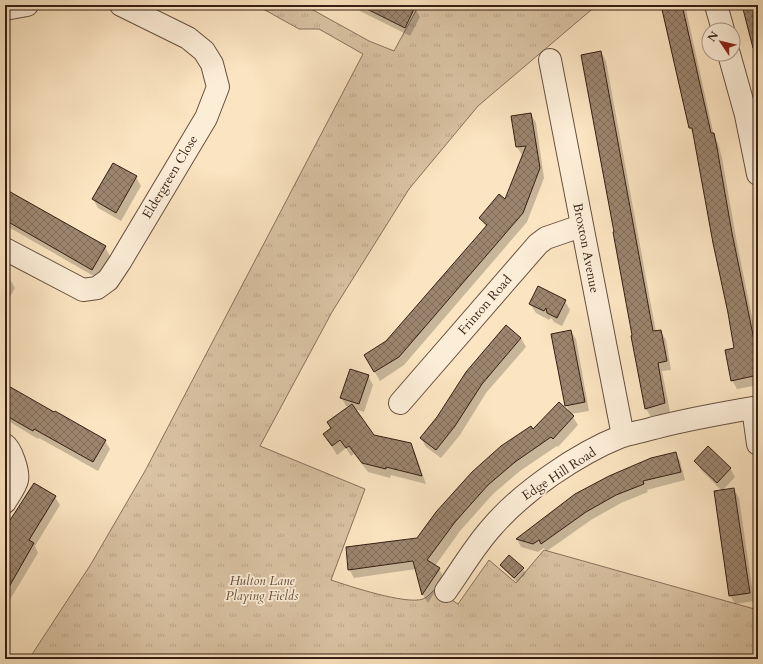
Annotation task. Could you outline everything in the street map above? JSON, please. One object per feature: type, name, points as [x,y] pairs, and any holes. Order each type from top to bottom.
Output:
[{"type":"street","points":[[5,9],[27,5]]},
{"type":"street","name":"Eldergreen Close","points":[[5,249],[82,290],[97,288],[108,280],[120,262],[206,118],[218,87],[212,64],[204,51],[188,38],[121,5]]},
{"type":"street","points":[[716,5],[721,22]]},
{"type":"street","name":"Broxton Avenue","points":[[550,60],[581,226],[623,436]]},
{"type":"street","points":[[732,62],[752,113],[758,174]]},
{"type":"street","name":"Frinton Road","points":[[400,403],[538,244],[546,238],[581,226]]},
{"type":"street","points":[[756,407],[758,444]]},
{"type":"street","name":"Edge Hill Road","points":[[446,592],[492,528],[514,504],[545,480],[584,455],[623,436],[676,422],[756,407]]},
{"type":"street","points":[[5,445],[8,447],[15,463],[17,480],[5,502]]},
{"type":"green space","name":"Hulton Lane Playing Fields","points":[[256,5],[304,5],[369,41],[394,51],[419,5],[597,5],[478,106],[409,189],[332,312],[260,446],[365,489],[331,580],[377,594],[415,600],[423,599],[435,589],[458,604],[489,560],[516,583],[544,550],[758,610],[758,659],[29,659],[91,564],[145,471],[363,54],[319,29],[299,29]]},
{"type":"building","points":[[359,5],[416,5],[405,28]]},
{"type":"building","points":[[661,5],[682,5],[711,133],[714,133],[732,233],[758,359],[758,375],[731,381],[725,350],[734,348],[728,313],[713,243],[692,128],[689,128]]},
{"type":"building","points":[[742,5],[758,5],[758,48],[753,48]]},
{"type":"building","points":[[601,51],[653,331],[661,330],[667,361],[658,363],[665,403],[645,409],[581,55]]},
{"type":"building","points":[[531,113],[540,168],[523,213],[399,357],[374,372],[364,355],[386,341],[487,225],[479,218],[499,194],[505,199],[526,146],[516,147],[511,116]]},
{"type":"building","points":[[113,163],[137,176],[116,213],[92,199]]},
{"type":"building","points":[[5,189],[106,246],[92,270],[5,220]]},
{"type":"building","points":[[538,286],[566,300],[557,318],[547,313],[546,308],[544,311],[529,304]]},
{"type":"building","points":[[506,325],[521,338],[482,384],[455,426],[436,450],[420,438],[437,417],[466,372]]},
{"type":"building","points":[[571,330],[585,402],[565,406],[551,334]]},
{"type":"building","points":[[350,369],[369,375],[359,404],[340,398]]},
{"type":"building","points":[[5,384],[106,440],[93,462],[34,429],[33,431],[5,415]]},
{"type":"building","points":[[559,402],[574,416],[553,439],[551,437],[515,462],[488,485],[455,522],[427,560],[440,568],[422,595],[413,561],[348,570],[346,547],[417,538],[436,512],[472,472],[501,446],[531,426],[533,429]]},
{"type":"building","points":[[352,404],[374,435],[411,443],[422,476],[362,463],[349,446],[346,448],[340,440],[332,446],[323,434],[331,428],[327,422]]},
{"type":"building","points":[[708,446],[731,468],[717,483],[694,461]]},
{"type":"building","points":[[676,452],[681,472],[643,481],[644,484],[616,495],[586,512],[541,544],[539,540],[533,544],[516,539],[575,494],[609,476],[651,458]]},
{"type":"building","points":[[34,483],[56,496],[29,540],[34,543],[5,594],[5,528]]},
{"type":"building","points":[[734,488],[750,593],[729,596],[714,491]]},
{"type":"building","points":[[509,555],[524,568],[514,578],[500,565]]}]
